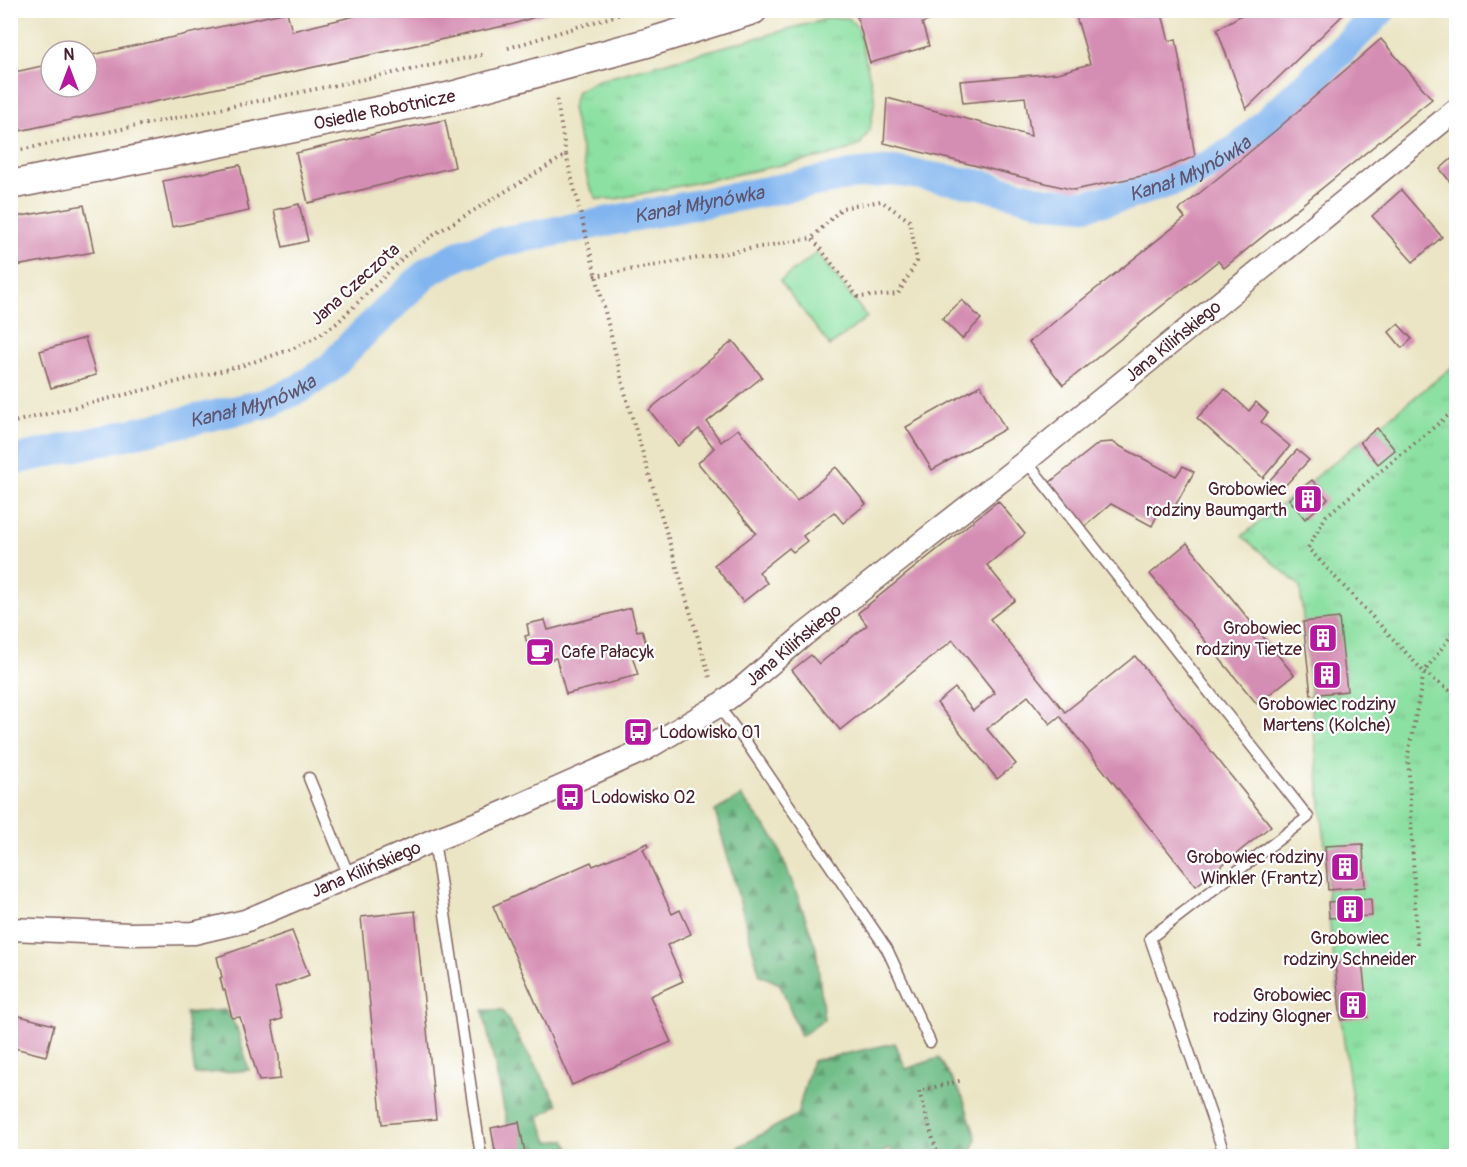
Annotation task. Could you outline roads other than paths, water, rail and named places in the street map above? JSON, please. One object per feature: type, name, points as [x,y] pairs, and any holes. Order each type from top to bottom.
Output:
[{"type":"street","name":"Osiedle Robotnicze","points":[[10,185],[448,98],[647,43],[715,16],[753,10]]},
{"type":"street","name":"Jana Kilińskiego","points":[[10,929],[130,934],[194,933],[245,921],[498,815],[645,750],[718,706],[743,687],[1026,461],[1456,110]]},
{"type":"lane","points":[[1026,461],[1308,817],[1150,938],[1225,1156]]},
{"type":"lane","points":[[718,706],[748,745],[887,949],[930,1042]]},
{"type":"lane","points":[[309,778],[349,876]]},
{"type":"lane","points":[[434,840],[481,1156]]},
{"type":"waterway","name":"Kanał Młynówka","points":[[10,461],[264,404],[299,389],[330,368],[430,270],[464,253],[505,241],[851,175],[894,171],[983,185],[1047,202],[1085,205],[1126,196],[1189,176],[1239,148],[1319,73],[1381,10]]},
{"type":"place","name":"Grobowiec rodziny Baumgarth","points":[[1308,499]]},
{"type":"place","name":"Grobowiec rodziny Tietze","points":[[1323,638]]},
{"type":"place","name":"Cafe Pałacyk","points":[[540,652]]},
{"type":"place","name":"Grobowiec rodziny Martens (Kolche)","points":[[1327,675]]},
{"type":"place","name":"Lodowisko 01","points":[[638,732]]},
{"type":"place","name":"Lodowisko 02","points":[[570,797]]},
{"type":"place","name":"Grobowiec rodziny Winkler (Frantz)","points":[[1345,867]]},
{"type":"place","name":"Grobowiec rodziny Schneider","points":[[1350,909]]},
{"type":"place","name":"Grobowiec rodziny Glogner","points":[[1353,1005]]}]
